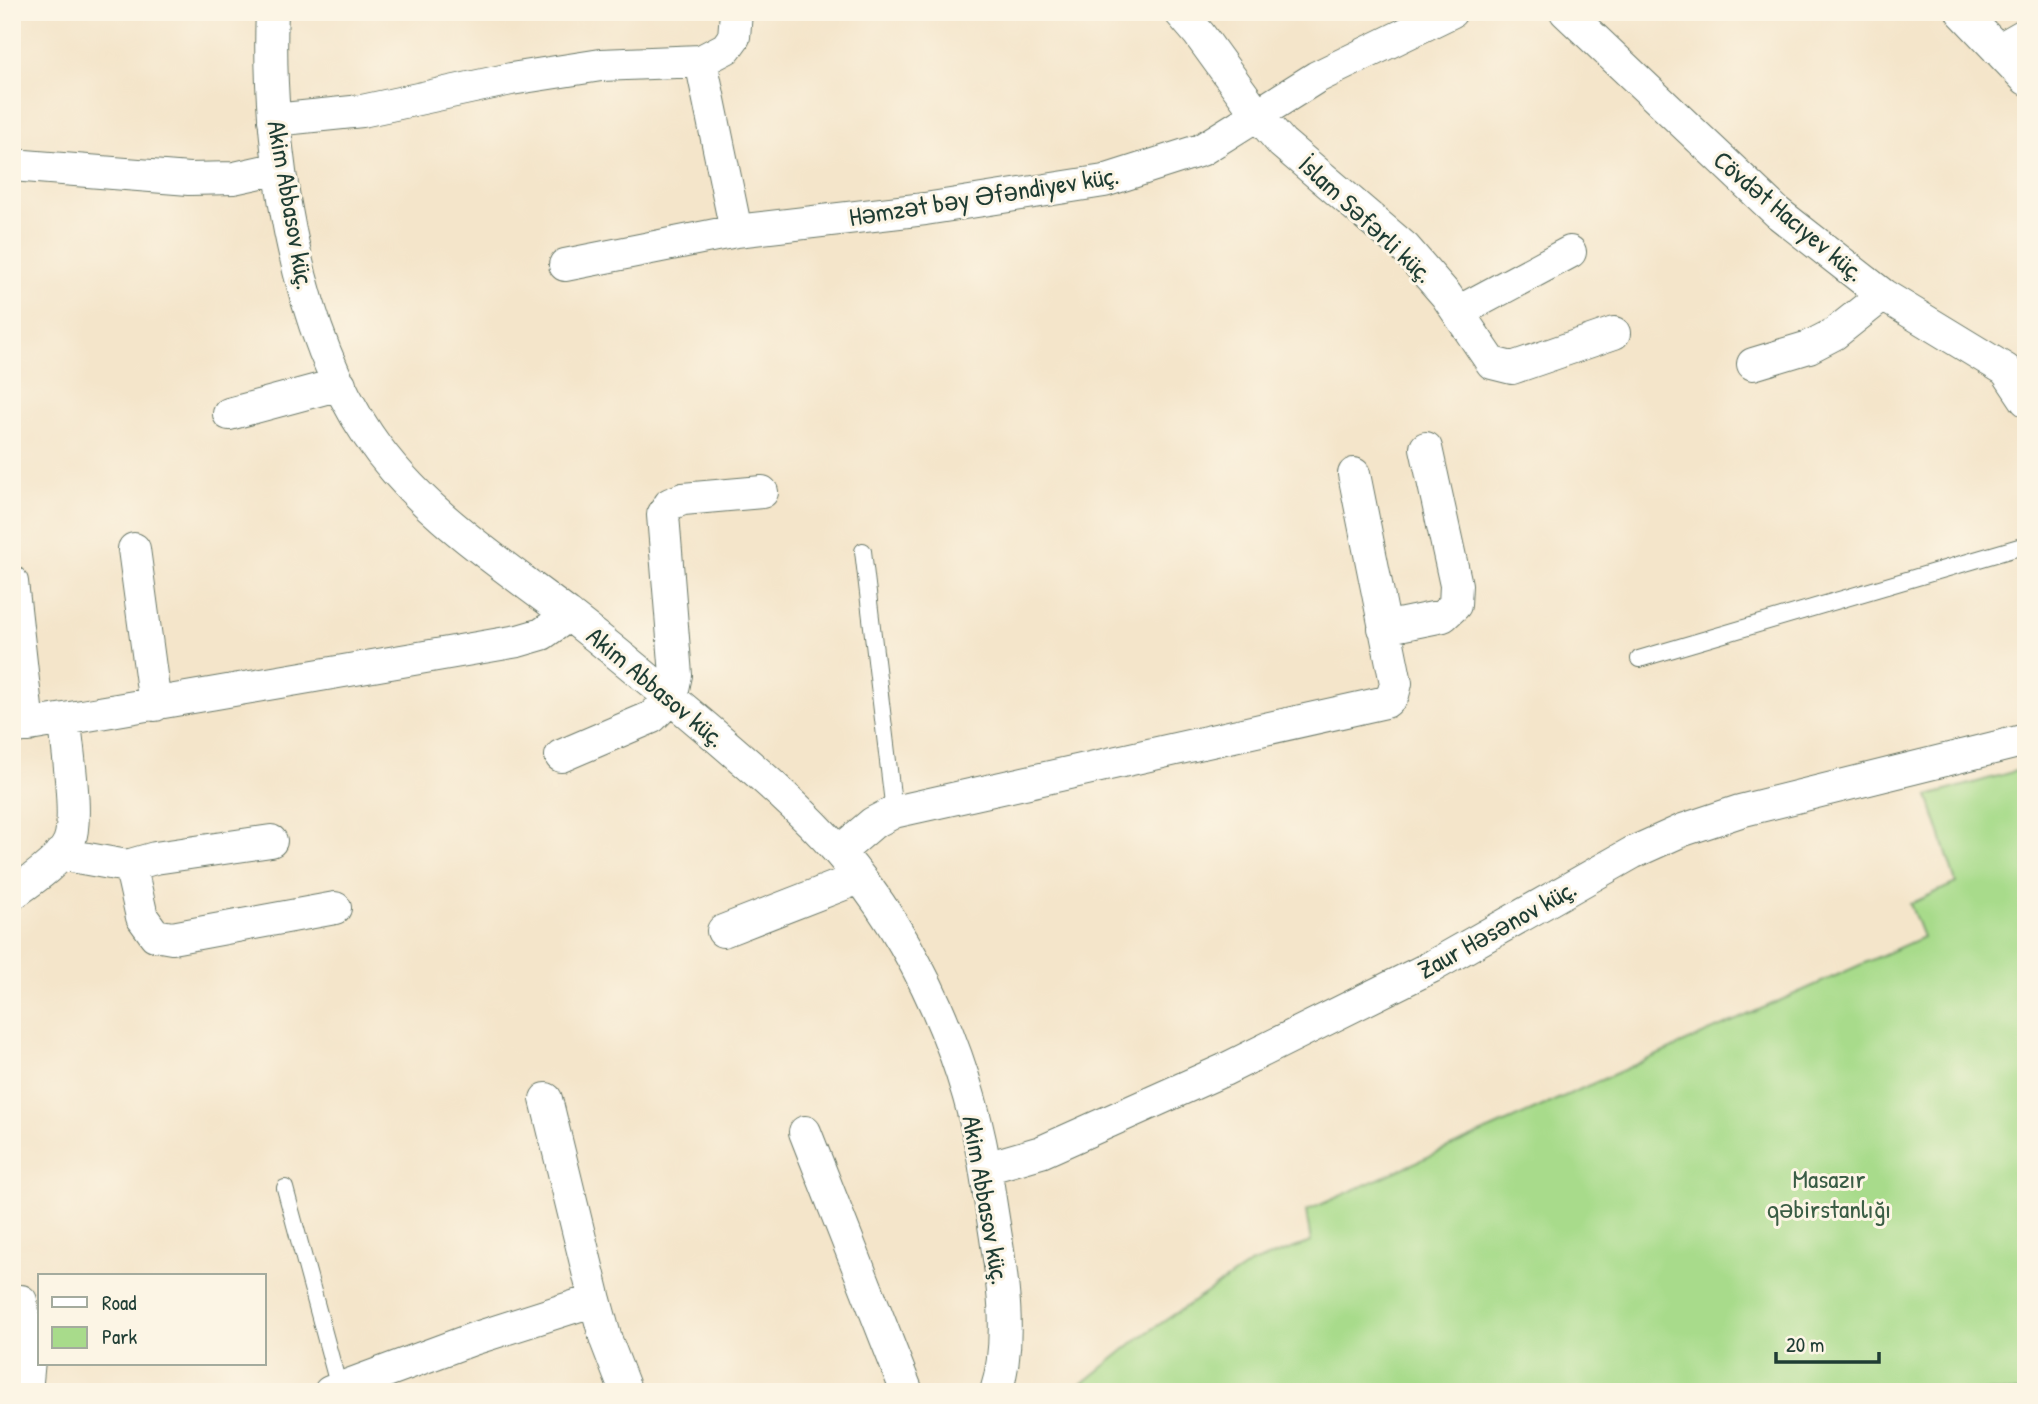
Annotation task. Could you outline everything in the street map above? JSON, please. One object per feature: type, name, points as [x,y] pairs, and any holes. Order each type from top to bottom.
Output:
[{"type":"street","name":"Akim Abbasov küç.","points":[[272,12],[270,60],[274,120],[292,240],[309,304],[325,350],[366,433],[387,460],[448,525],[569,615],[742,758],[839,852],[881,906],[909,950],[935,1000],[956,1060],[985,1168],[1004,1313],[1003,1352],[996,1392]]},
{"type":"street","name":"İslam Səfərli küç.","points":[[1180,12],[1282,143],[1405,248],[1458,313],[1492,363],[1512,368],[1614,332]]},
{"type":"street","name":"Həmzət bəy Əfəndiyev küç.","points":[[565,265],[736,231],[925,209],[1104,181],[1200,150],[1317,77],[1451,12]]},
{"type":"street","name":"Cövdət Hacıyev küç.","points":[[1566,12],[1778,213],[1883,295],[2006,370],[2026,400]]},
{"type":"street","points":[[1962,12],[2026,79]]},
{"type":"street","points":[[274,120],[362,111],[511,79],[601,65],[701,61],[726,48],[734,37],[739,13]]},
{"type":"street","points":[[1998,50],[2026,34]]},
{"type":"street","points":[[701,61],[736,231]]},
{"type":"street","points":[[12,165],[188,179],[234,178],[279,167]]},
{"type":"street","points":[[1458,313],[1570,252]]},
{"type":"street","points":[[1753,364],[1809,347],[1834,334],[1883,295]]},
{"type":"street","points":[[229,414],[340,384]]},
{"type":"street","points":[[1384,628],[1443,616],[1455,605],[1456,585],[1426,448]]},
{"type":"street","points":[[839,852],[873,823],[894,812],[1386,702],[1393,695],[1396,683],[1354,474]]},
{"type":"street","points":[[561,757],[652,717],[671,698],[676,675],[663,515],[670,504],[683,499],[762,492]]},
{"type":"street","points":[[134,549],[155,705]]},
{"type":"street","points":[[12,582],[20,727],[518,641],[542,634],[569,615]]},
{"type":"street","points":[[12,894],[34,879],[69,841],[72,815],[65,721]]},
{"type":"street","name":"Zaur Həsənov küç.","points":[[985,1168],[1041,1152],[1224,1070],[1431,967],[1632,853],[1683,830],[1740,811],[2026,740]]},
{"type":"street","points":[[60,853],[127,866],[155,858],[271,841]]},
{"type":"street","points":[[127,866],[133,877],[142,917],[155,935],[172,938],[335,908]]},
{"type":"street","points":[[723,931],[859,878]]},
{"type":"street","points":[[546,1099],[595,1300],[625,1392]]},
{"type":"street","points":[[805,1132],[907,1392]]},
{"type":"street","points":[[335,1390],[474,1339],[595,1300]]},
{"type":"street","points":[[21,1301],[30,1349],[26,1392]]},
{"type":"lane","points":[[1639,659],[2026,545]]},
{"type":"lane","points":[[863,551],[894,812]]},
{"type":"lane","points":[[285,1188],[335,1390]]},
{"type":"green space","name":"Masazır qəbirstanlığı","points":[[2026,768],[2026,1392],[1072,1392],[1139,1338],[1250,1264],[1311,1242],[1306,1211],[1923,937],[1910,904],[1956,883],[1928,796]]}]
